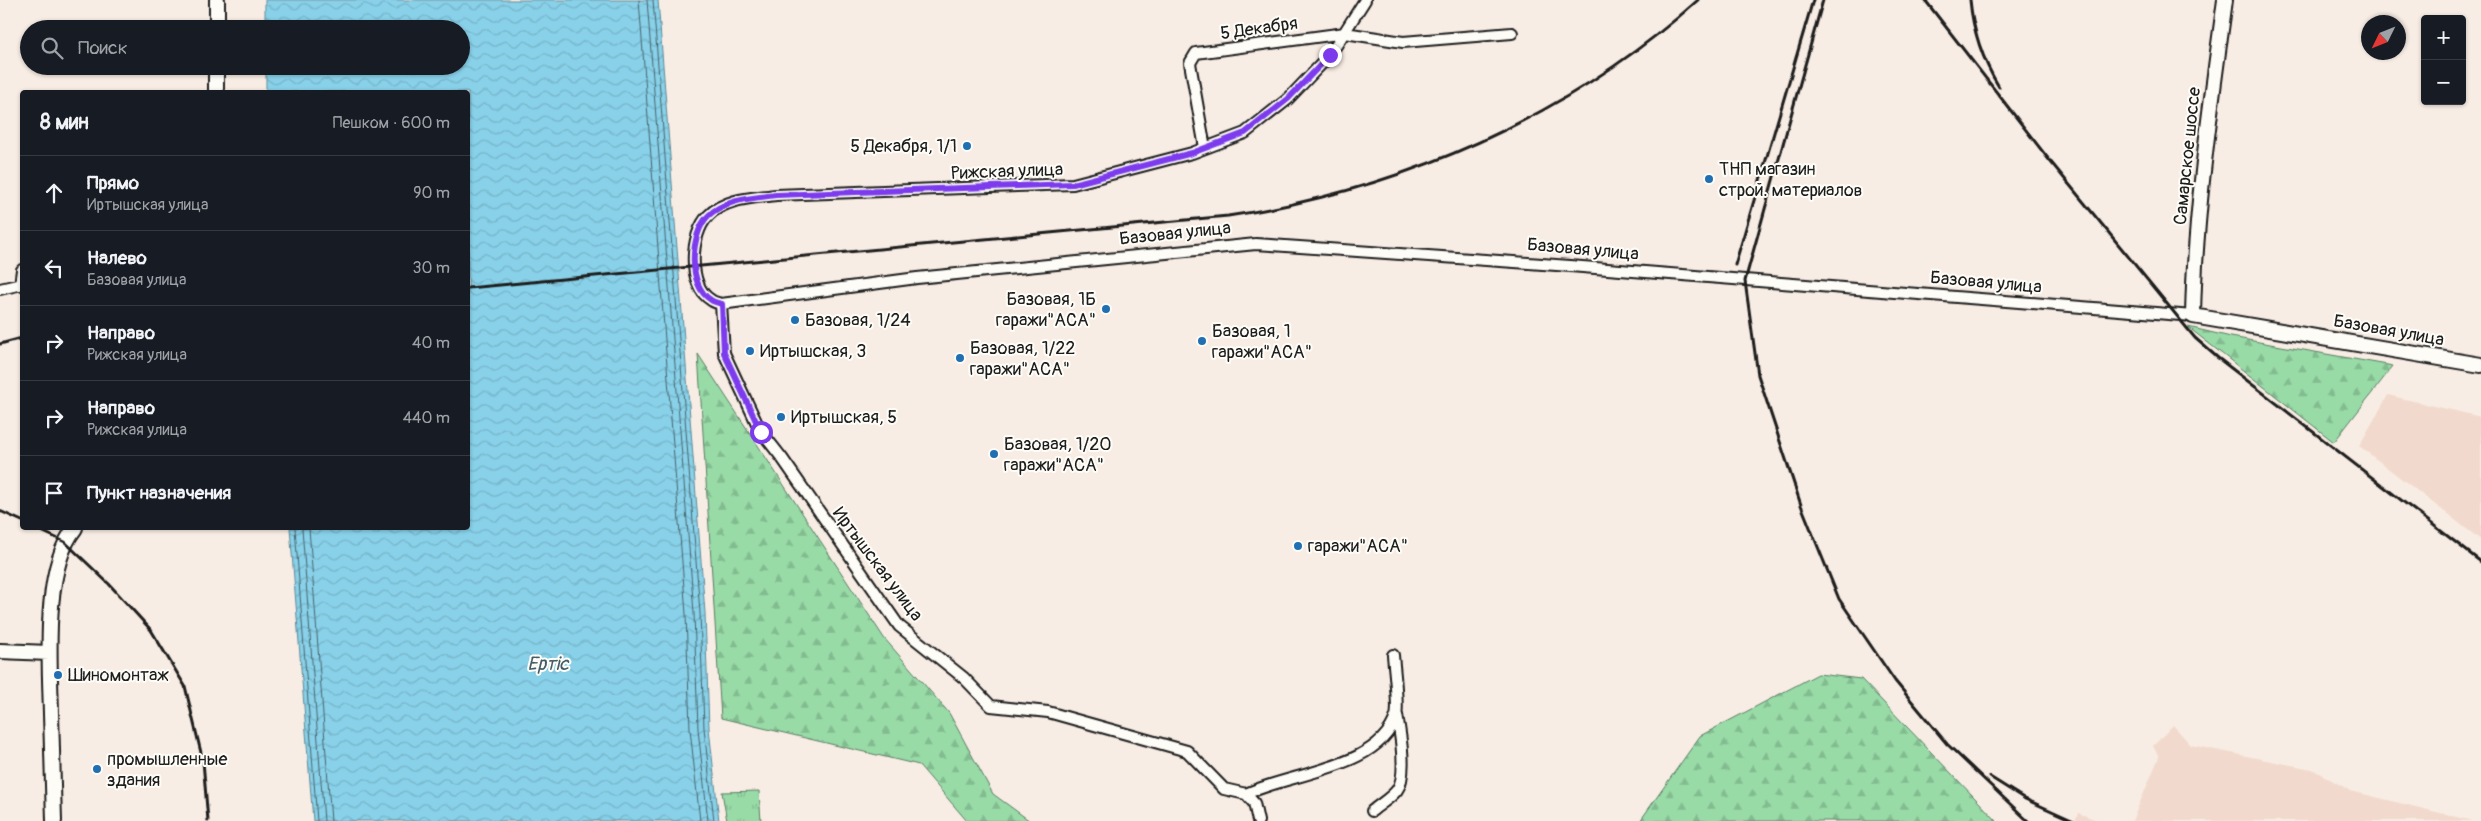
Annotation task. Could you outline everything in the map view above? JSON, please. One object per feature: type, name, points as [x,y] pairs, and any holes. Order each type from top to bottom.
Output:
[{"type":"street","points":[[217,0],[217,20]]},
{"type":"street","name":"Рижская улица","points":[[722,304],[710,300],[701,289],[696,274],[694,245],[698,229],[708,215],[723,206],[743,199],[776,195],[1073,184],[1205,148],[1245,133],[1288,99],[1330,55],[1365,0]]},
{"type":"street","name":"Самарское шоссе","points":[[2193,316],[2194,262],[2203,167],[2225,0]]},
{"type":"street","name":"5 Декабря","points":[[1205,148],[1190,63],[1196,53],[1345,33],[1403,42],[1512,33]]},
{"type":"street","points":[[216,75],[216,90]]},
{"type":"street","name":"Базовая улица","points":[[722,304],[916,278],[1256,244],[1570,266],[2193,316],[2481,364]]},
{"type":"street","points":[[0,289],[20,285]]},
{"type":"street","name":"Иртышская улица","points":[[722,304],[724,353],[760,430],[782,458],[899,626],[964,678],[991,706],[1048,712],[1187,751],[1224,789],[1246,794]]},
{"type":"street","points":[[54,821],[49,653],[52,596],[65,542],[74,530]]},
{"type":"street","points":[[0,651],[49,653]]},
{"type":"street","points":[[1372,811],[1398,789],[1402,766],[1402,738],[1397,715],[1393,655]]},
{"type":"street","points":[[1258,821],[1254,803],[1246,794],[1261,787],[1338,765],[1366,752],[1384,736],[1397,715]]},
{"type":"shaded area","points":[[2388,395],[2481,417],[2481,540],[2359,446]]},
{"type":"shaded area","points":[[2173,725],[2191,745],[2312,769],[2351,791],[2473,821],[2132,821],[2159,757],[2153,746]]},
{"type":"shaded area","points":[[2078,813],[2100,821],[2075,821]]},
{"type":"green space","points":[[2188,327],[2231,337],[2393,366],[2334,442]]},
{"type":"green space","points":[[698,354],[884,638],[949,713],[993,794],[1030,821],[967,821],[919,765],[721,718]]},
{"type":"green space","points":[[1818,674],[1861,679],[1997,821],[1640,821],[1700,736]]},
{"type":"green space","points":[[759,791],[761,821],[727,821],[722,792]]},
{"type":"water","name":"Ертіс","points":[[265,0],[658,0],[705,613],[709,728],[719,821],[313,821],[290,530],[470,530],[470,90],[266,90],[266,75],[470,75],[470,20],[265,20]]},
{"type":"railway","points":[[470,288],[1228,216],[1293,204],[1356,188],[1418,167],[1479,142],[1538,113],[1594,79],[1648,42],[1698,0]]},
{"type":"railway","points":[[1735,265],[1813,0]]},
{"type":"railway","points":[[1823,0],[1745,281],[1758,375],[1801,505],[1839,599],[1895,681],[1947,744],[2028,821]]},
{"type":"railway","points":[[1925,0],[2050,161],[2195,338],[2218,358],[2481,562]]},
{"type":"railway","points":[[1970,0],[1973,23],[1979,45],[1999,87]]},
{"type":"railway","points":[[0,344],[20,339]]},
{"type":"railway","points":[[0,511],[20,520]]},
{"type":"railway","points":[[39,530],[65,542],[109,584],[151,630],[185,686],[203,761],[208,821]]},
{"type":"railway","points":[[1990,777],[2025,799],[2074,821]]},
{"type":"place","name":"5 Декабря, 1/1","points":[[967,146]]},
{"type":"place","name":"ТНП магазин строй. материалов","points":[[1709,179]]},
{"type":"place","name":"Базовая, 1Б гаражи\"ACА\"","points":[[1106,309]]},
{"type":"place","name":"Базовая, 1/24","points":[[795,320]]},
{"type":"place","name":"Базовая, 1 гаражи\"ACА\"","points":[[1202,341]]},
{"type":"place","name":"Иртышская, 3","points":[[750,351]]},
{"type":"place","name":"Базовая, 1/22 гаражи\"ACА\"","points":[[960,358]]},
{"type":"place","name":"Иртышская, 5","points":[[781,417]]},
{"type":"place","name":"Базовая, 1/20 гаражи\"ACА\"","points":[[994,454]]},
{"type":"place","name":"гаражи\"ACА\"","points":[[1298,546]]},
{"type":"place","name":"Шиномонтаж","points":[[58,675]]},
{"type":"place","name":"промышленные здания","points":[[97,769]]},
{"type":"route","points":[[761,432],[724,353],[721,322],[722,304],[710,300],[701,289],[696,274],[693,258],[694,245],[698,229],[708,215],[723,206],[743,199],[776,195],[1073,184],[1192,153],[1245,133],[1288,99],[1330,55]]}]
